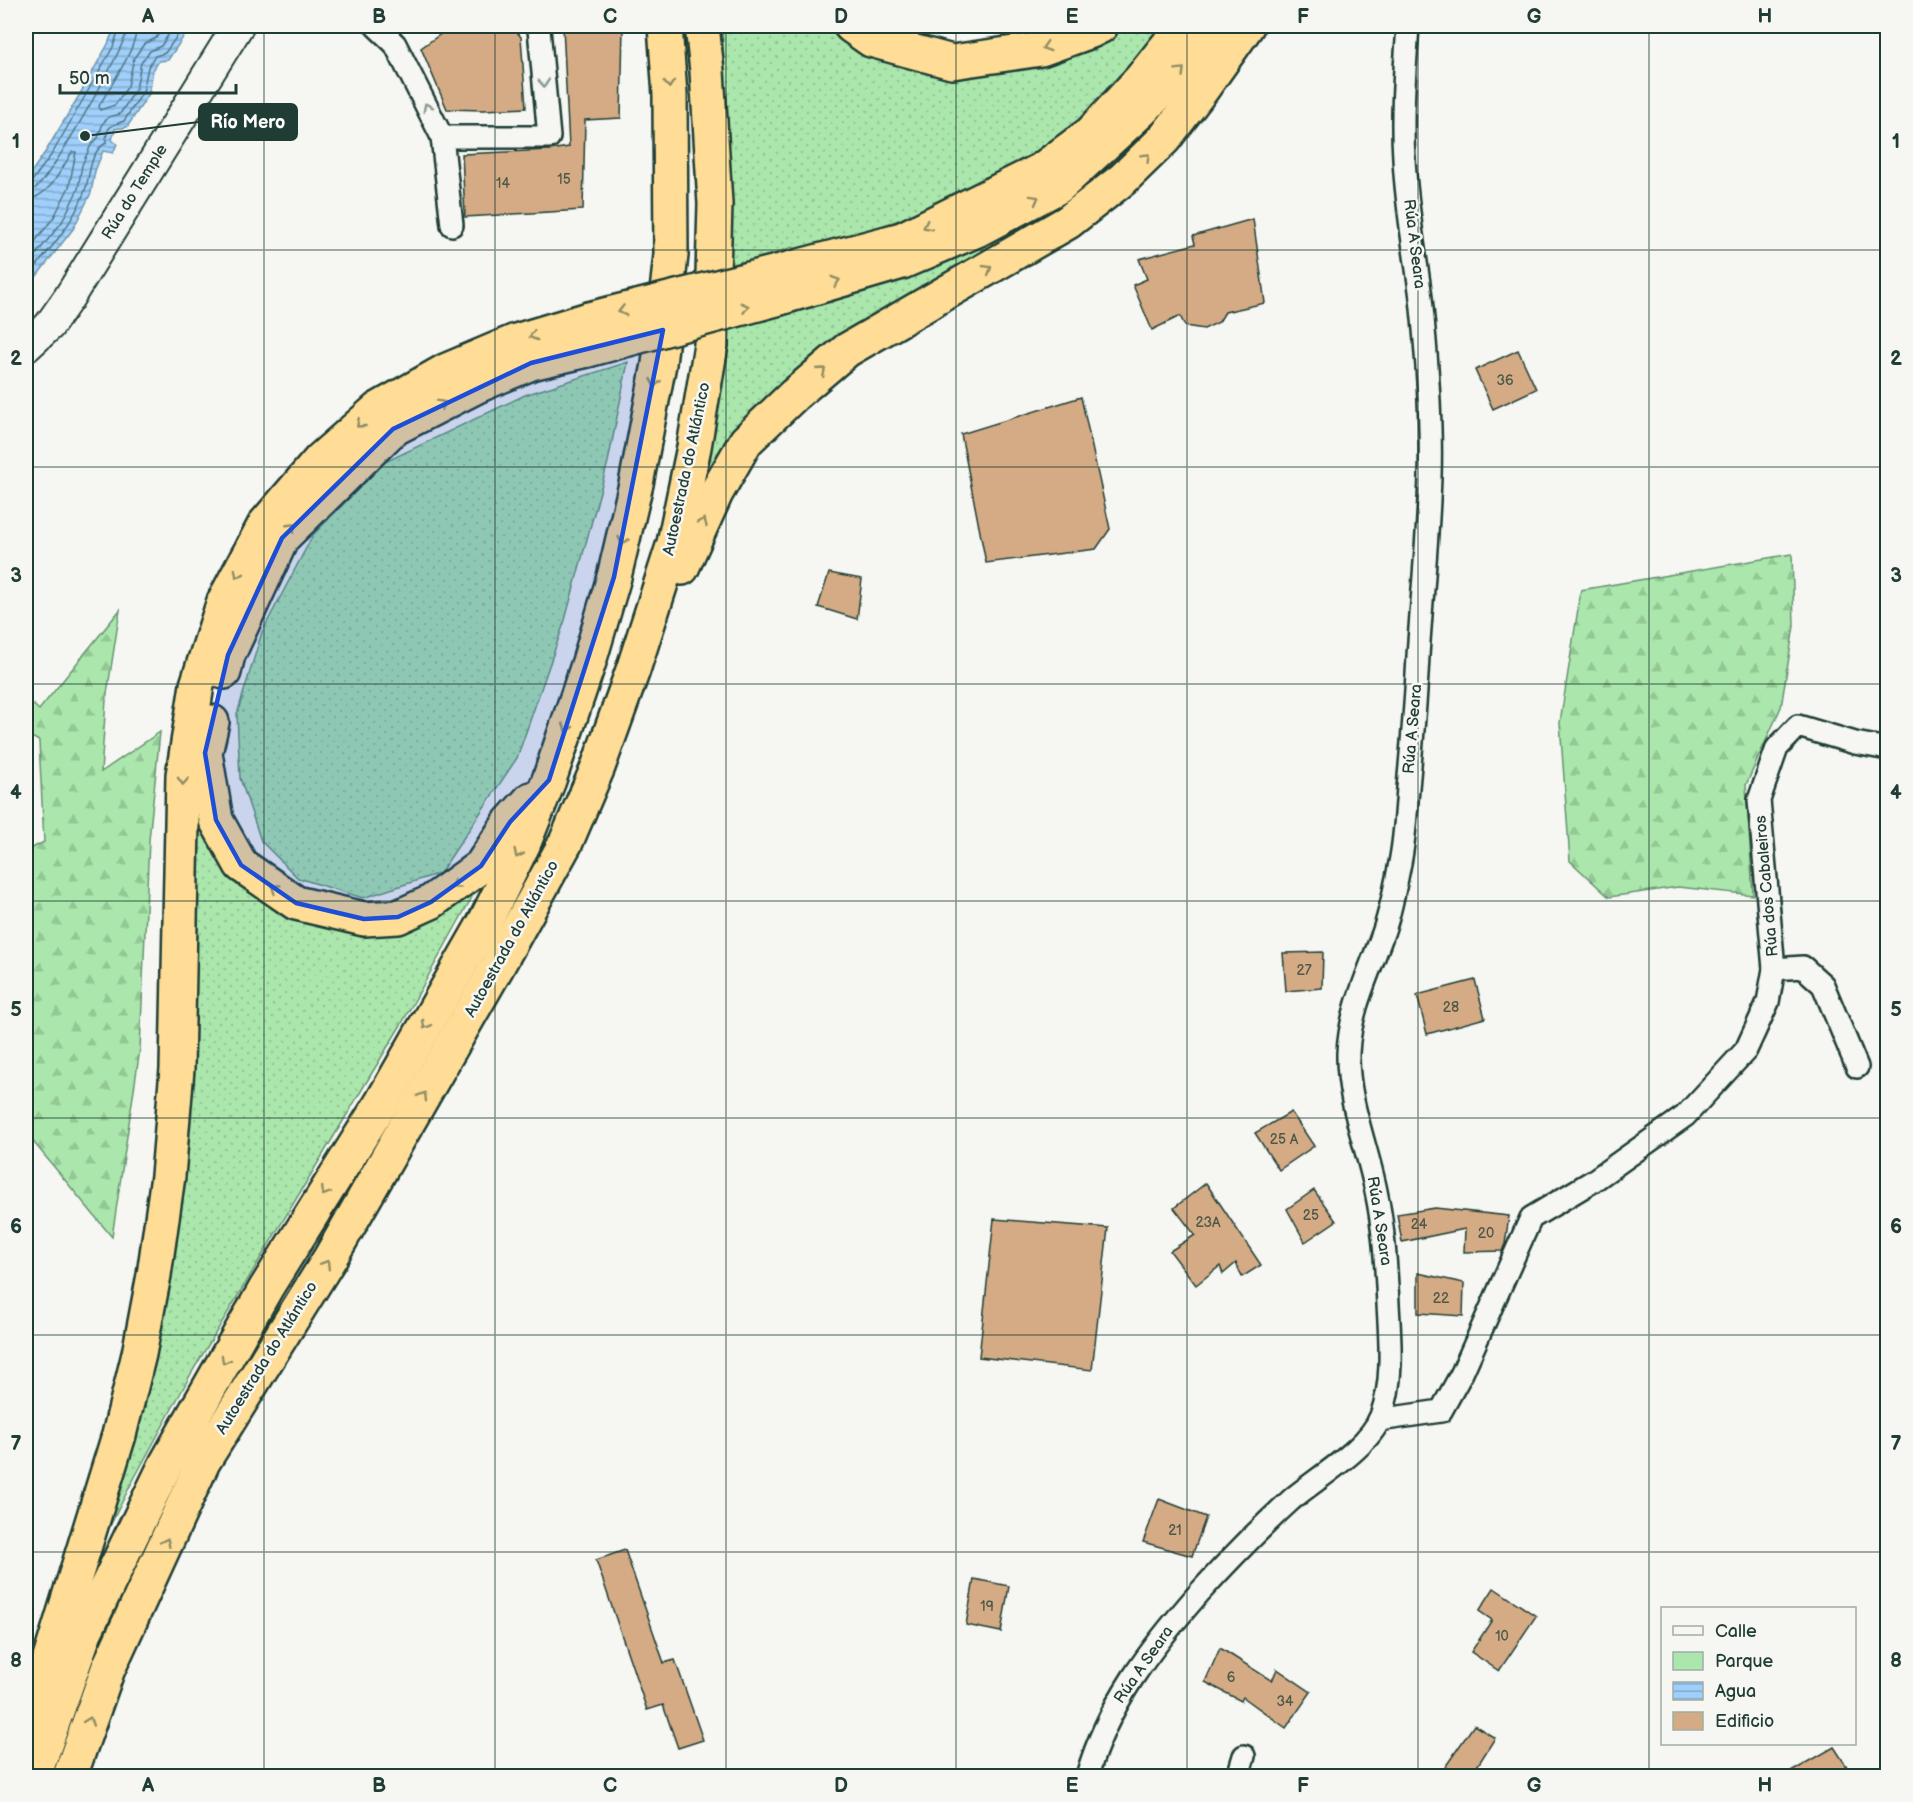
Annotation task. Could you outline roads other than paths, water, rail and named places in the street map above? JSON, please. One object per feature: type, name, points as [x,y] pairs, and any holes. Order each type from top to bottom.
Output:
[{"type":"highway","name":"Autoestrada do Atlántico","points":[[34,1776],[84,1632],[166,1464],[266,1288],[382,1102],[485,922],[523,845],[549,780],[589,662],[614,577],[636,484],[659,364],[671,255],[670,95],[665,26]]},
{"type":"highway","name":"Autoestrada do Atlántico","points":[[70,1776],[108,1669],[203,1462],[330,1258],[491,978],[560,853],[598,767],[633,670],[674,543],[694,447],[711,345],[715,204],[702,26]]},
{"type":"highway","points":[[851,26],[871,40],[952,62],[1041,49],[1101,26]]},
{"type":"highway","points":[[780,285],[902,239],[1041,170],[1091,133],[1140,80],[1183,26]]},
{"type":"highway","points":[[26,1736],[119,1435],[139,1354],[154,1275],[168,1176],[177,1069],[183,775],[197,685],[224,601],[265,524],[320,460],[378,409],[445,371],[516,341],[588,334],[780,285],[902,262],[979,229],[1058,186],[1142,111],[1205,46],[1216,26]]},
{"type":"highway","points":[[633,670],[654,632],[716,493],[746,441],[794,395],[847,350],[1068,222],[1123,179],[1164,139],[1247,26]]},
{"type":"highway","points":[[549,780],[510,822],[481,867],[431,902],[398,916],[364,919],[296,903],[241,865],[216,820],[205,753],[228,655],[282,538],[393,429],[477,386],[531,363],[588,334]]},
{"type":"main road","name":"Rúa do Temple","points":[[26,347],[49,326],[238,26]]},
{"type":"street","points":[[376,26],[395,44],[442,137],[452,225]]},
{"type":"street","points":[[442,137],[549,137],[537,26]]},
{"type":"street","name":"Rúa A Seara","points":[[1087,1776],[1096,1745],[1113,1710],[1153,1647],[1259,1529],[1370,1435],[1379,1420],[1386,1395],[1390,1344],[1386,1262],[1377,1192],[1351,1086],[1348,1058],[1350,1030],[1358,997],[1383,933],[1394,895],[1402,851],[1415,708],[1430,475],[1429,388],[1403,154],[1404,73],[1408,26]]},
{"type":"street","name":"Rúa dos Cabaleiros","points":[[1774,969],[1759,800],[1777,748],[1798,726],[1887,749]]},
{"type":"street","points":[[1379,1420],[1441,1411],[1462,1374],[1531,1218],[1593,1181],[1685,1116],[1746,1050],[1768,1002],[1774,969],[1803,968],[1823,985],[1857,1067]]},
{"type":"water","points":[[115,26],[188,26],[168,60],[159,61],[153,70],[149,94],[127,127],[115,129],[112,140],[117,144],[113,153],[103,151],[95,171],[91,193],[73,229],[26,290],[26,180],[77,99],[108,44]]},
{"type":"place","name":"Río Mero","points":[[85,136]]}]
